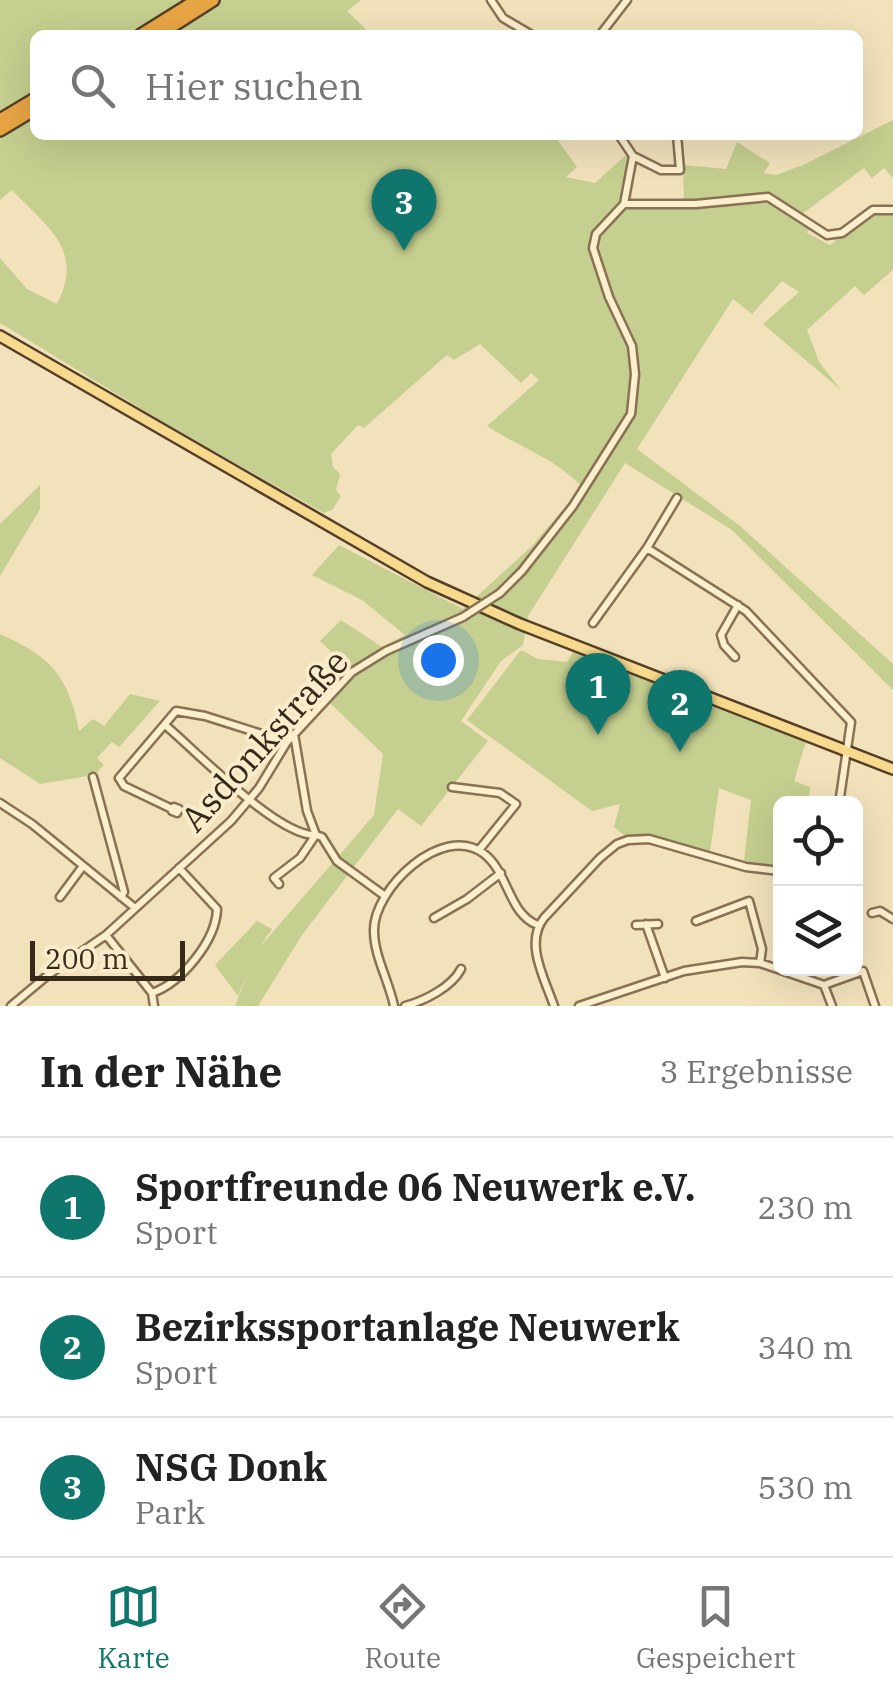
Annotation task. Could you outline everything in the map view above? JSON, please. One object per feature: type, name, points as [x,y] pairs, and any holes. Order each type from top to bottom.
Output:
[{"type":"highway","points":[[149,30],[197,0]]},
{"type":"highway","points":[[166,30],[214,0]]},
{"type":"highway","points":[[0,120],[30,102]]},
{"type":"highway","points":[[0,130],[30,112]]},
{"type":"main road","points":[[0,336],[441,588],[520,624],[893,769]]},
{"type":"street","points":[[491,0],[503,18],[523,30]]},
{"type":"street","points":[[604,30],[627,0]]},
{"type":"street","points":[[622,140],[633,156],[661,170],[680,170],[677,140]]},
{"type":"street","points":[[633,156],[624,204],[696,204],[768,197],[812,228],[835,235],[874,210],[893,209]]},
{"type":"street","name":"Asdonkstraße","points":[[11,1006],[106,935],[250,800],[287,742],[362,664],[462,617],[500,593],[573,506],[631,414],[635,374],[632,346],[609,297],[593,248],[596,234],[624,204]]},
{"type":"street","points":[[592,623],[647,548],[677,498]]},
{"type":"street","points":[[647,548],[738,605],[851,722],[840,796]]},
{"type":"street","points":[[735,658],[721,635],[738,605]]},
{"type":"street","points":[[172,809],[124,786],[119,778],[174,712],[180,710],[287,742]]},
{"type":"street","points":[[165,725],[250,800],[307,835],[322,836],[337,861],[385,896]]},
{"type":"street","points":[[294,734],[307,810],[316,834]]},
{"type":"street","points":[[92,777],[124,892],[121,897]]},
{"type":"street","points":[[452,788],[500,793],[516,804],[479,850]]},
{"type":"street","points":[[0,803],[32,824],[134,908]]},
{"type":"street","points":[[278,884],[274,878],[300,858],[316,834]]},
{"type":"street","points":[[554,1006],[535,946],[538,925],[616,844],[649,839],[746,867],[773,870]]},
{"type":"street","points":[[394,1006],[373,929],[385,896],[412,866],[434,851],[458,845],[479,850],[501,873],[522,916],[538,925]]},
{"type":"street","points":[[60,897],[83,866]]},
{"type":"street","points":[[152,993],[181,975],[216,922],[214,904],[179,868]]},
{"type":"street","points":[[434,918],[467,900],[501,873]]},
{"type":"street","points":[[696,921],[749,901],[762,948],[760,963]]},
{"type":"street","points":[[872,913],[880,911],[893,919]]},
{"type":"street","points":[[636,924],[658,924]]},
{"type":"street","points":[[646,924],[665,978]]},
{"type":"street","points":[[106,935],[152,993],[154,1006]]},
{"type":"street","points":[[579,1006],[704,966],[742,962],[760,963],[821,983],[863,971],[875,1006]]},
{"type":"street","points":[[404,1006],[439,990],[456,978],[461,969]]},
{"type":"street","points":[[823,976],[821,983],[832,1006]]},
{"type":"green space","points":[[0,0],[361,0],[347,11],[367,30],[30,30],[30,140],[558,140],[577,167],[566,177],[595,183],[627,154],[621,206],[720,205],[767,199],[809,230],[807,233],[830,245],[871,213],[884,210],[893,215],[893,270],[864,295],[855,286],[807,330],[819,362],[841,390],[763,324],[799,292],[782,281],[752,314],[733,299],[637,449],[740,526],[893,664],[893,690],[732,530],[625,463],[528,616],[523,645],[501,661],[461,721],[488,741],[421,826],[398,809],[302,935],[258,1006],[235,1006],[250,968],[238,996],[215,965],[257,921],[272,929],[259,948],[374,815],[383,754],[329,702],[355,674],[320,641],[341,620],[382,647],[405,635],[362,600],[312,575],[339,545],[463,609],[532,546],[582,487],[549,461],[487,426],[539,380],[531,373],[521,383],[480,344],[454,360],[447,355],[364,428],[358,425],[331,454],[333,467],[340,474],[336,490],[341,496],[332,510],[324,513],[168,425],[0,323],[0,258],[27,289],[57,304],[67,269],[58,241],[38,216],[12,190],[0,200]]},
{"type":"green space","points":[[893,120],[893,178],[884,168],[872,178],[864,168],[802,214],[768,194],[684,201],[683,165],[726,169],[737,142],[770,163],[764,173],[776,175],[853,140],[863,140],[863,135]]},
{"type":"green space","points":[[40,485],[40,509],[0,576],[0,524]]},
{"type":"green space","points":[[0,634],[32,651],[54,670],[69,696],[79,731],[93,719],[104,726],[130,694],[160,701],[119,747],[112,742],[97,758],[104,765],[94,775],[40,784],[0,758]]},
{"type":"green space","points":[[521,650],[538,659],[567,662],[573,652],[806,741],[794,781],[810,787],[809,796],[773,796],[773,866],[744,861],[751,800],[719,788],[710,852],[650,834],[625,836],[614,827],[620,804],[592,811],[467,720]]},
{"type":"place","name":"NSG Donk","points":[[404,251]]},
{"type":"place","name":"Sportfreunde 06 Neuwerk e.V.","points":[[598,735]]},
{"type":"place","name":"Bezirkssportanlage Neuwerk","points":[[680,752]]}]
